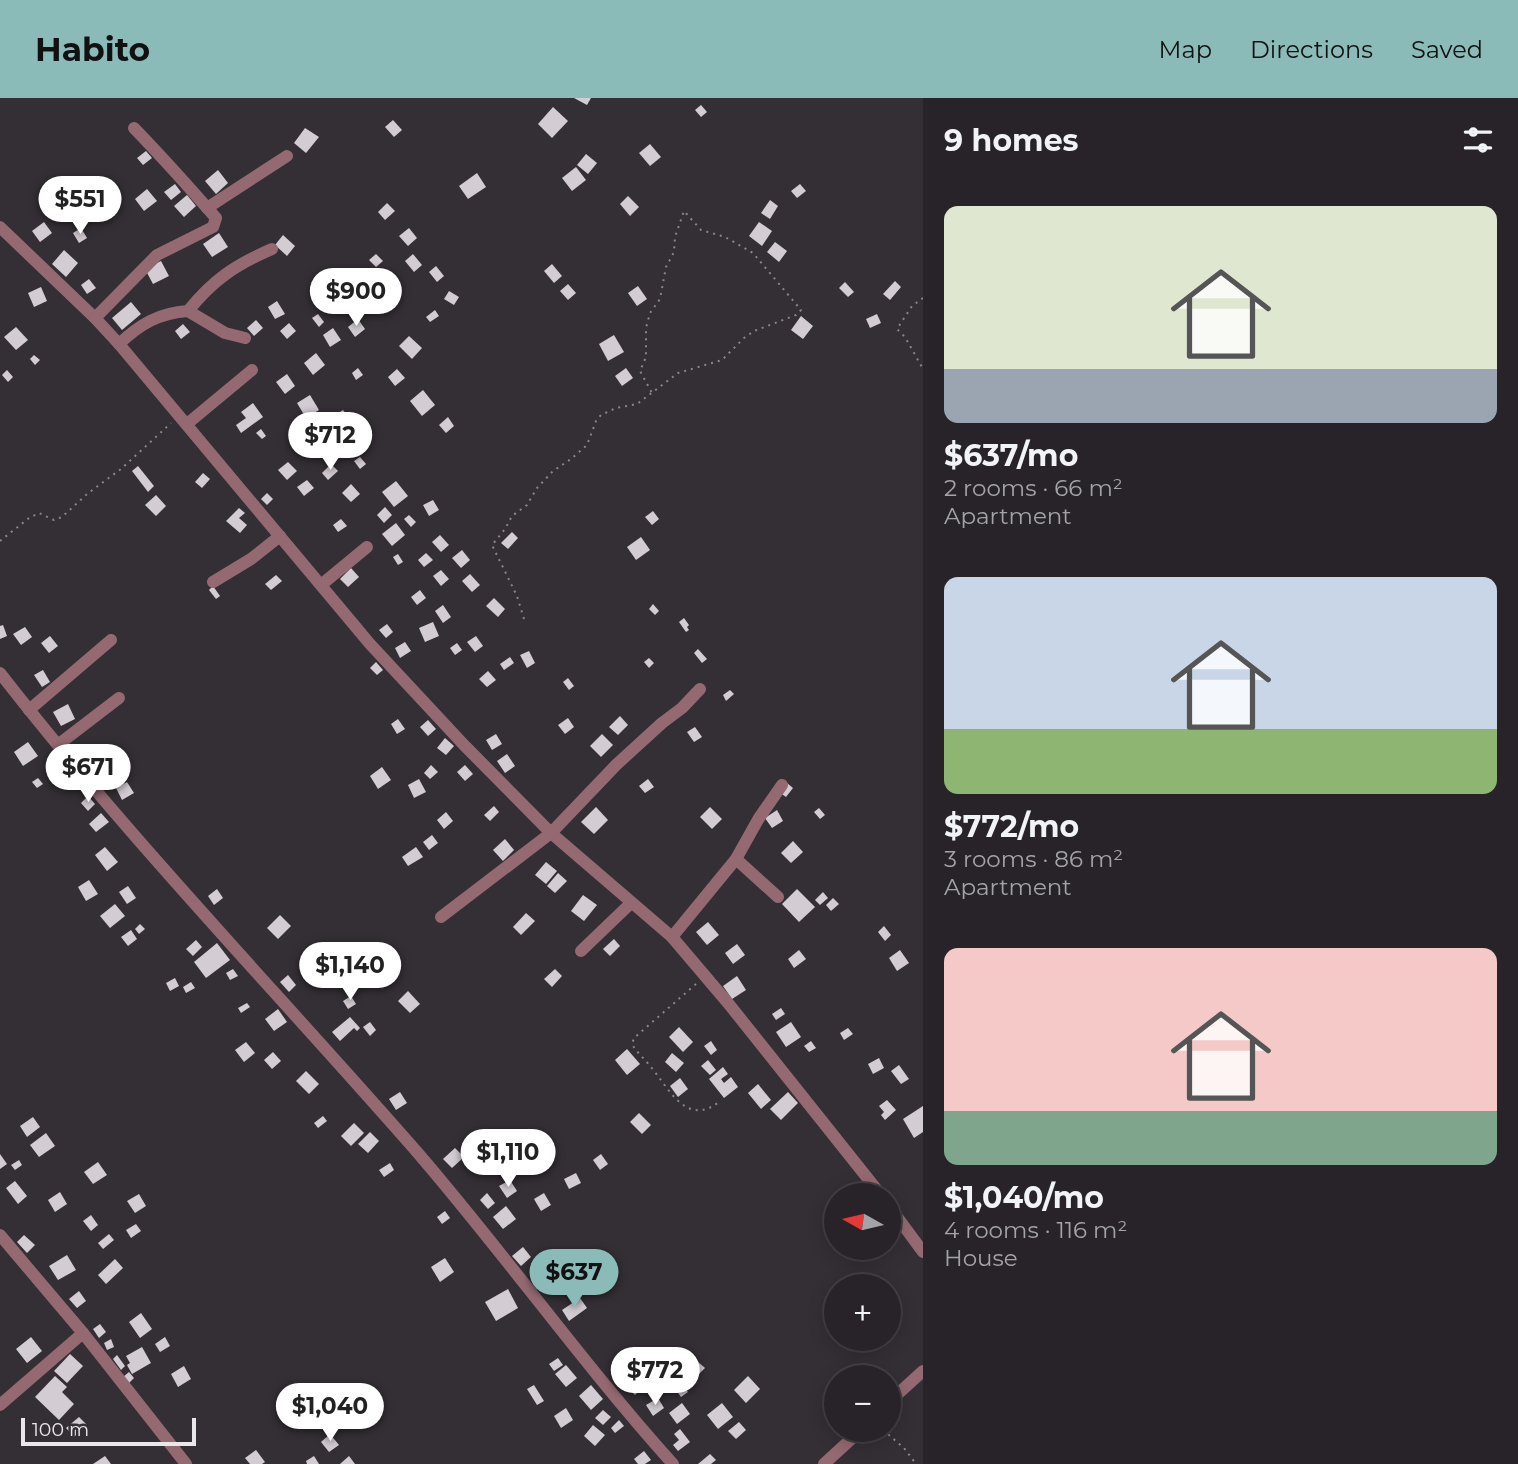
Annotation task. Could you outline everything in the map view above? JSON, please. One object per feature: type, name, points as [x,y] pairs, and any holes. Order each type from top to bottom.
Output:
[{"type":"street","points":[[95,318],[157,255],[213,227],[216,218],[166,160],[134,128]]},
{"type":"street","points":[[207,208],[287,156]]},
{"type":"street","points":[[0,227],[120,344],[321,585],[417,695],[551,833],[672,937],[871,1183]]},
{"type":"street","points":[[187,311],[216,279],[246,260],[272,249]]},
{"type":"street","points":[[120,344],[134,330],[159,315],[187,311],[225,333],[245,338]]},
{"type":"street","points":[[183,419],[252,370]]},
{"type":"street","points":[[213,582],[251,559],[280,536]]},
{"type":"street","points":[[321,585],[367,547]]},
{"type":"street","points":[[29,710],[111,640]]},
{"type":"street","points":[[0,673],[137,837],[456,1197],[673,1464]]},
{"type":"street","points":[[442,917],[551,833],[598,782],[700,689]]},
{"type":"street","points":[[59,744],[119,698]]},
{"type":"street","points":[[672,937],[736,859],[759,818],[782,785]]},
{"type":"street","points":[[736,859],[778,897]]},
{"type":"street","points":[[581,951],[631,903]]},
{"type":"street","points":[[901,1222],[923,1252]]},
{"type":"street","points":[[0,1235],[83,1333],[186,1464]]},
{"type":"street","points":[[0,1405],[83,1333]]},
{"type":"street","points":[[901,1391],[923,1371]]},
{"type":"street","points":[[824,1464],[848,1442]]},
{"type":"path","points":[[524,619],[517,596],[492,545],[512,516],[527,505],[537,488],[553,471],[587,446],[601,415],[616,408],[638,404],[678,373],[722,360],[754,331],[796,315],[801,310],[753,253],[725,237],[701,230],[684,211],[675,237],[674,252],[666,267],[660,299],[650,313],[646,328],[646,356],[640,371],[652,393]]},
{"type":"path","points":[[923,298],[912,306],[897,329],[905,337],[923,369]]},
{"type":"path","points":[[0,541],[39,513],[54,520],[62,517],[183,419]]},
{"type":"path","points":[[704,975],[634,1038],[632,1044],[674,1100],[693,1109],[708,1108],[719,1102]]},
{"type":"path","points":[[897,1442],[916,1464]]},
{"type":"building","points":[[574,98],[591,98],[587,105]]},
{"type":"building","points":[[701,105],[707,112],[701,117],[695,110]]},
{"type":"building","points":[[553,107],[568,121],[552,138],[538,124]]},
{"type":"building","points":[[393,120],[402,130],[394,137],[385,127]]},
{"type":"building","points":[[305,128],[319,137],[306,153],[294,143]]},
{"type":"building","points":[[650,144],[661,157],[650,166],[639,153]]},
{"type":"building","points":[[146,151],[152,158],[143,165],[137,158]]},
{"type":"building","points":[[586,154],[597,163],[588,174],[577,165]]},
{"type":"building","points":[[576,167],[586,180],[572,191],[562,178]]},
{"type":"building","points":[[218,170],[228,183],[216,194],[205,181]]},
{"type":"building","points":[[477,173],[486,187],[468,199],[459,186]]},
{"type":"building","points":[[175,184],[181,192],[171,200],[164,192]]},
{"type":"building","points":[[800,184],[806,191],[797,198],[791,191]]},
{"type":"building","points":[[147,189],[157,201],[144,211],[135,199]]},
{"type":"building","points":[[187,195],[196,206],[184,217],[174,206]]},
{"type":"building","points":[[628,196],[639,207],[630,216],[620,204]]},
{"type":"building","points":[[770,200],[778,206],[770,219],[761,213]]},
{"type":"building","points":[[387,203],[395,211],[385,220],[378,212]]},
{"type":"building","points":[[44,222],[52,233],[40,242],[32,231]]},
{"type":"building","points":[[759,222],[772,231],[762,246],[749,236]]},
{"type":"building","points":[[81,228],[87,238],[79,243],[73,233]]},
{"type":"building","points":[[409,228],[417,238],[408,246],[399,236]]},
{"type":"building","points":[[219,233],[228,247],[212,257],[203,244]]},
{"type":"building","points":[[283,235],[295,246],[287,256],[275,245]]},
{"type":"building","points":[[775,242],[787,251],[779,262],[767,252]]},
{"type":"building","points":[[64,250],[78,263],[66,277],[52,264]]},
{"type":"building","points":[[376,254],[383,261],[376,267],[369,260]]},
{"type":"building","points":[[413,254],[422,265],[414,272],[405,261]]},
{"type":"building","points":[[161,261],[169,276],[153,284],[145,269]]},
{"type":"building","points":[[552,264],[562,276],[554,283],[544,271]]},
{"type":"building","points":[[436,266],[444,276],[437,282],[429,272]]},
{"type":"building","points":[[89,279],[96,288],[87,294],[81,285]]},
{"type":"building","points":[[895,281],[901,287],[890,300],[883,294]]},
{"type":"building","points":[[845,282],[854,292],[848,297],[839,288]]},
{"type":"building","points":[[568,284],[576,293],[568,300],[560,291]]},
{"type":"building","points":[[638,286],[647,299],[637,306],[628,293]]},
{"type":"building","points":[[41,287],[47,301],[34,307],[28,293]]},
{"type":"building","points":[[449,291],[459,297],[454,305],[444,299]]},
{"type":"building","points":[[277,301],[285,314],[275,319],[268,307]]},
{"type":"building","points":[[131,302],[141,314],[122,330],[112,318]]},
{"type":"building","points":[[435,310],[439,316],[430,322],[426,317]]},
{"type":"building","points":[[318,314],[324,322],[319,327],[312,318]]},
{"type":"building","points":[[877,314],[881,323],[870,328],[866,319]]},
{"type":"building","points":[[801,316],[813,326],[803,339],[791,330]]},
{"type":"building","points":[[358,319],[365,329],[355,337],[348,327]]},
{"type":"building","points":[[256,320],[263,328],[254,336],[247,328]]},
{"type":"building","points":[[289,323],[296,331],[287,339],[280,331]]},
{"type":"building","points":[[183,324],[190,332],[181,339],[175,331]]},
{"type":"building","points":[[16,327],[28,340],[16,350],[4,337]]},
{"type":"building","points":[[333,328],[341,340],[330,347],[323,335]]},
{"type":"building","points":[[614,335],[624,352],[608,361],[599,344]]},
{"type":"building","points":[[409,336],[422,348],[412,359],[399,346]]},
{"type":"building","points":[[316,353],[325,365],[313,375],[304,363]]},
{"type":"building","points":[[34,355],[40,360],[35,365],[30,359]]},
{"type":"building","points":[[358,368],[363,375],[356,380],[352,373]]},
{"type":"building","points":[[626,368],[633,378],[622,386],[615,376]]},
{"type":"building","points":[[397,369],[405,378],[395,386],[388,377]]},
{"type":"building","points":[[7,370],[13,377],[8,382],[2,375]]},
{"type":"building","points":[[287,374],[295,386],[285,394],[276,382]]},
{"type":"building","points":[[423,390],[435,405],[422,416],[410,401]]},
{"type":"building","points":[[310,395],[319,410],[306,418],[297,403]]},
{"type":"building","points":[[253,403],[263,417],[241,433],[236,425],[246,418],[241,412]]},
{"type":"building","points":[[343,410],[353,424],[344,430],[334,416]]},
{"type":"building","points":[[448,417],[454,426],[446,433],[439,425]]},
{"type":"building","points":[[261,429],[266,436],[262,439],[256,433]]},
{"type":"building","points":[[360,457],[366,464],[360,469],[354,461]]},
{"type":"building","points":[[288,462],[297,471],[287,480],[278,470]]},
{"type":"building","points":[[331,464],[338,471],[328,480],[322,473]]},
{"type":"building","points":[[138,466],[154,486],[148,492],[132,471]]},
{"type":"building","points":[[203,473],[210,479],[202,488],[195,482]]},
{"type":"building","points":[[307,480],[314,488],[304,496],[297,487]]},
{"type":"building","points":[[396,481],[408,496],[394,507],[382,492]]},
{"type":"building","points":[[351,484],[360,494],[351,502],[342,493]]},
{"type":"building","points":[[267,493],[273,499],[267,505],[261,499]]},
{"type":"building","points":[[156,495],[166,506],[156,516],[145,505]]},
{"type":"building","points":[[433,500],[439,510],[429,516],[423,505]]},
{"type":"building","points":[[385,507],[392,515],[384,523],[377,515]]},
{"type":"building","points":[[239,508],[245,513],[239,518],[247,525],[240,533],[226,521]]},
{"type":"building","points":[[653,511],[659,519],[652,525],[645,517]]},
{"type":"building","points":[[409,515],[416,522],[411,527],[404,519]]},
{"type":"building","points":[[341,519],[347,526],[338,532],[333,525]]},
{"type":"building","points":[[396,523],[405,535],[392,546],[382,534]]},
{"type":"building","points":[[512,532],[518,538],[508,549],[501,543]]},
{"type":"building","points":[[440,535],[449,545],[441,552],[432,542]]},
{"type":"building","points":[[641,537],[650,550],[636,560],[627,547]]},
{"type":"building","points":[[462,550],[470,560],[461,568],[452,558]]},
{"type":"building","points":[[426,553],[433,560],[424,567],[418,560]]},
{"type":"building","points":[[398,554],[403,562],[398,565],[393,557]]},
{"type":"building","points":[[351,568],[359,577],[348,587],[340,579]]},
{"type":"building","points":[[441,570],[449,579],[441,586],[433,576]]},
{"type":"building","points":[[470,574],[480,585],[472,592],[462,581]]},
{"type":"building","points":[[276,575],[282,581],[271,590],[265,584]]},
{"type":"building","points":[[213,586],[220,596],[216,599],[209,590]]},
{"type":"building","points":[[420,590],[426,598],[417,605],[411,597]]},
{"type":"building","points":[[494,598],[505,609],[498,617],[486,606]]},
{"type":"building","points":[[653,604],[659,611],[655,615],[649,609]]},
{"type":"building","points":[[443,605],[451,617],[443,623],[435,611]]},
{"type":"building","points":[[684,618],[689,625],[686,632],[679,622]]},
{"type":"building","points":[[433,622],[439,636],[425,642],[419,628]]},
{"type":"building","points":[[387,624],[393,632],[386,638],[379,630]]},
{"type":"building","points":[[3,625],[7,636],[0,639],[0,626]]},
{"type":"building","points":[[25,627],[32,637],[21,645],[13,634]]},
{"type":"building","points":[[50,636],[58,646],[49,653],[41,643]]},
{"type":"building","points":[[476,636],[483,646],[475,652],[467,642]]},
{"type":"building","points":[[405,642],[411,651],[400,658],[395,648]]},
{"type":"building","points":[[457,643],[462,650],[455,655],[450,648]]},
{"type":"building","points":[[698,649],[707,659],[702,663],[694,653]]},
{"type":"building","points":[[529,651],[535,663],[527,668],[520,655]]},
{"type":"building","points":[[510,657],[514,663],[504,670],[500,664]]},
{"type":"building","points":[[649,658],[654,663],[649,668],[644,662]]},
{"type":"building","points":[[376,662],[383,670],[377,675],[370,668]]},
{"type":"building","points":[[43,670],[50,682],[42,687],[34,675]]},
{"type":"building","points":[[488,671],[496,680],[487,687],[479,679]]},
{"type":"building","points":[[568,678],[574,686],[569,690],[563,682]]},
{"type":"building","points":[[730,690],[734,694],[726,701],[723,695]]},
{"type":"building","points":[[68,704],[75,719],[61,726],[53,712]]},
{"type":"building","points":[[620,716],[628,725],[618,735],[609,727]]},
{"type":"building","points":[[568,718],[574,727],[565,734],[558,725]]},
{"type":"building","points":[[398,719],[405,729],[397,734],[391,724]]},
{"type":"building","points":[[428,720],[436,729],[428,736],[420,727]]},
{"type":"building","points":[[695,727],[702,737],[694,742],[687,732]]},
{"type":"building","points":[[496,734],[502,744],[492,750],[486,740]]},
{"type":"building","points":[[602,734],[613,745],[601,757],[590,746]]},
{"type":"building","points":[[445,738],[454,746],[446,755],[437,748]]},
{"type":"building","points":[[28,742],[38,756],[23,766],[14,752]]},
{"type":"building","points":[[507,754],[515,766],[505,773],[497,761]]},
{"type":"building","points":[[59,764],[63,770],[57,776],[52,770]]},
{"type":"building","points":[[431,765],[438,772],[430,779],[424,773]]},
{"type":"building","points":[[465,765],[473,774],[465,781],[457,772]]},
{"type":"building","points":[[382,767],[391,780],[378,789],[370,776]]},
{"type":"building","points":[[38,778],[43,784],[37,788],[32,782]]},
{"type":"building","points":[[419,779],[426,792],[414,798],[408,785]]},
{"type":"building","points":[[648,779],[654,787],[645,793],[639,786]]},
{"type":"building","points":[[127,782],[134,793],[122,800],[116,788]]},
{"type":"building","points":[[787,783],[793,788],[786,797],[779,792]]},
{"type":"building","points":[[88,796],[95,804],[88,811],[81,803]]},
{"type":"building","points":[[494,806],[499,812],[490,821],[484,815]]},
{"type":"building","points":[[596,807],[608,820],[594,834],[581,822]]},
{"type":"building","points":[[710,807],[722,819],[712,829],[700,817]]},
{"type":"building","points":[[819,808],[825,815],[820,819],[814,812]]},
{"type":"building","points":[[777,810],[783,821],[772,828],[765,818]]},
{"type":"building","points":[[446,812],[453,821],[444,829],[437,820]]},
{"type":"building","points":[[101,813],[109,822],[96,832],[89,824]]},
{"type":"building","points":[[432,835],[438,843],[429,850],[423,842]]},
{"type":"building","points":[[505,839],[514,850],[503,861],[493,850]]},
{"type":"building","points":[[793,841],[803,852],[791,863],[781,853]]},
{"type":"building","points":[[105,847],[118,862],[107,871],[95,855]]},
{"type":"building","points":[[416,847],[423,857],[408,866],[402,857]]},
{"type":"building","points":[[546,862],[557,871],[546,884],[535,875]]},
{"type":"building","points":[[558,873],[567,881],[555,893],[547,886]]},
{"type":"building","points":[[89,880],[98,894],[86,901],[78,887]]},
{"type":"building","points":[[128,886],[136,898],[127,904],[119,892]]},
{"type":"building","points":[[217,889],[223,898],[214,905],[208,896]]},
{"type":"building","points":[[797,889],[815,907],[799,922],[782,904]]},
{"type":"building","points":[[823,892],[828,898],[820,905],[815,900]]},
{"type":"building","points":[[583,895],[597,905],[584,921],[571,911]]},
{"type":"building","points":[[833,898],[839,904],[831,911],[826,905]]},
{"type":"building","points":[[115,904],[125,916],[110,928],[100,916]]},
{"type":"building","points":[[526,913],[535,921],[521,935],[513,927]]},
{"type":"building","points":[[280,915],[291,926],[278,939],[267,928]]},
{"type":"building","points":[[708,922],[719,935],[707,945],[696,932]]},
{"type":"building","points":[[140,924],[145,929],[139,934],[135,929]]},
{"type":"building","points":[[884,926],[891,935],[885,941],[878,932]]},
{"type":"building","points":[[131,930],[137,939],[128,946],[121,937]]},
{"type":"building","points":[[614,939],[620,946],[610,956],[603,949]]},
{"type":"building","points":[[196,940],[202,947],[193,956],[186,949]]},
{"type":"building","points":[[217,943],[230,960],[206,978],[194,962]]},
{"type":"building","points":[[737,944],[745,955],[733,964],[725,953]]},
{"type":"building","points":[[799,950],[806,959],[794,968],[788,959]]},
{"type":"building","points":[[900,950],[909,963],[897,971],[889,958]]},
{"type":"building","points":[[233,969],[238,976],[230,980],[226,973]]},
{"type":"building","points":[[555,969],[562,976],[552,987],[544,979]]},
{"type":"building","points":[[288,975],[296,985],[289,992],[280,982]]},
{"type":"building","points":[[737,976],[746,990],[732,999],[723,986]]},
{"type":"building","points":[[175,978],[179,986],[170,991],[166,983]]},
{"type":"building","points":[[191,982],[195,988],[186,993],[183,987]]},
{"type":"building","points":[[408,991],[420,1004],[410,1013],[398,1001]]},
{"type":"building","points":[[351,996],[356,1004],[348,1009],[343,1001]]},
{"type":"building","points":[[247,1003],[250,1007],[241,1013],[238,1008]]},
{"type":"building","points":[[781,1008],[785,1014],[776,1020],[772,1014]]},
{"type":"building","points":[[278,1009],[287,1022],[274,1031],[265,1019]]},
{"type":"building","points":[[350,1017],[360,1028],[357,1031],[354,1028],[340,1041],[332,1032]]},
{"type":"building","points":[[370,1022],[376,1030],[370,1036],[363,1027]]},
{"type":"building","points":[[791,1022],[801,1037],[786,1047],[776,1032]]},
{"type":"building","points":[[679,1027],[693,1042],[683,1052],[669,1037]]},
{"type":"building","points":[[848,1028],[853,1034],[844,1040],[840,1033]]},
{"type":"building","points":[[711,1041],[717,1050],[711,1055],[704,1046]]},
{"type":"building","points":[[811,1041],[816,1048],[809,1052],[804,1046]]},
{"type":"building","points":[[246,1042],[255,1053],[244,1062],[235,1050]]},
{"type":"building","points":[[627,1049],[640,1064],[627,1075],[615,1060]]},
{"type":"building","points":[[273,1052],[281,1061],[272,1069],[264,1060]]},
{"type":"building","points":[[672,1053],[684,1063],[676,1072],[665,1062]]},
{"type":"building","points":[[879,1058],[884,1068],[873,1074],[868,1064]]},
{"type":"building","points":[[708,1060],[716,1070],[710,1075],[701,1066]]},
{"type":"building","points":[[899,1065],[909,1079],[901,1084],[891,1071]]},
{"type":"building","points":[[723,1067],[728,1074],[721,1079],[724,1083],[731,1077],[738,1087],[724,1098],[709,1079]]},
{"type":"building","points":[[306,1071],[319,1084],[309,1094],[296,1081]]},
{"type":"building","points":[[680,1078],[688,1089],[678,1097],[670,1086]]},
{"type":"building","points":[[758,1084],[771,1100],[761,1109],[748,1093]]},
{"type":"building","points":[[400,1092],[407,1103],[396,1110],[389,1099]]},
{"type":"building","points":[[788,1092],[798,1103],[781,1120],[770,1109]]},
{"type":"building","points":[[887,1100],[896,1110],[885,1120],[881,1115],[884,1112],[879,1106]]},
{"type":"building","points":[[923,1106],[923,1132],[914,1138],[903,1119]]},
{"type":"building","points":[[639,1113],[651,1125],[642,1134],[630,1122]]},
{"type":"building","points":[[323,1116],[327,1121],[318,1128],[314,1123]]},
{"type":"building","points":[[33,1117],[40,1127],[27,1137],[20,1126]]},
{"type":"building","points":[[354,1123],[364,1133],[351,1146],[341,1136]]},
{"type":"building","points":[[370,1132],[379,1141],[368,1153],[358,1144]]},
{"type":"building","points":[[46,1133],[55,1146],[39,1157],[30,1145]]},
{"type":"building","points":[[455,1148],[464,1157],[452,1168],[443,1159]]},
{"type":"building","points":[[0,1154],[7,1164],[0,1169]]},
{"type":"building","points":[[601,1154],[608,1164],[600,1170],[593,1160]]},
{"type":"building","points":[[19,1160],[22,1165],[15,1170],[11,1165]]},
{"type":"building","points":[[98,1162],[107,1175],[93,1184],[84,1172]]},
{"type":"building","points":[[390,1163],[394,1170],[384,1177],[379,1170]]},
{"type":"building","points":[[576,1173],[581,1183],[569,1189],[564,1179]]},
{"type":"building","points":[[510,1180],[517,1191],[507,1198],[499,1186]]},
{"type":"building","points":[[15,1181],[27,1196],[18,1204],[6,1188]]},
{"type":"building","points":[[60,1192],[67,1204],[55,1212],[48,1200]]},
{"type":"building","points":[[487,1193],[495,1203],[488,1209],[480,1200]]},
{"type":"building","points":[[544,1193],[551,1205],[541,1211],[534,1199]]},
{"type":"building","points":[[139,1194],[146,1206],[135,1213],[127,1201]]},
{"type":"building","points":[[506,1206],[516,1219],[503,1229],[493,1217]]},
{"type":"building","points":[[445,1211],[450,1218],[442,1224],[437,1217]]},
{"type":"building","points":[[91,1215],[98,1225],[91,1231],[83,1221]]},
{"type":"building","points":[[136,1224],[141,1231],[131,1238],[126,1230]]},
{"type":"building","points":[[109,1234],[114,1240],[103,1249],[98,1243]]},
{"type":"building","points":[[24,1235],[35,1245],[27,1253],[17,1242]]},
{"type":"building","points":[[523,1247],[531,1257],[521,1266],[512,1256]]},
{"type":"building","points":[[67,1255],[76,1270],[58,1280],[49,1266]]},
{"type":"building","points":[[445,1258],[454,1272],[440,1282],[431,1267]]},
{"type":"building","points":[[115,1259],[123,1268],[106,1284],[98,1275]]},
{"type":"building","points":[[508,1289],[518,1308],[496,1321],[485,1302]]},
{"type":"building","points":[[79,1291],[86,1301],[77,1308],[69,1299]]},
{"type":"building","points":[[580,1298],[587,1308],[569,1321],[562,1310]]},
{"type":"building","points":[[141,1313],[152,1329],[140,1338],[129,1322]]},
{"type":"building","points":[[100,1324],[106,1332],[99,1338],[93,1329]]},
{"type":"building","points":[[31,1337],[42,1351],[27,1363],[16,1349]]},
{"type":"building","points":[[165,1337],[170,1346],[160,1352],[155,1344]]},
{"type":"building","points":[[111,1339],[114,1347],[107,1350],[104,1343]]},
{"type":"building","points":[[142,1347],[151,1363],[132,1374],[126,1356]]},
{"type":"building","points":[[70,1354],[83,1366],[67,1383],[54,1371]]},
{"type":"building","points":[[117,1355],[125,1366],[121,1370],[113,1359]]},
{"type":"building","points":[[558,1358],[563,1365],[554,1371],[549,1364]]},
{"type":"building","points":[[697,1361],[705,1368],[695,1378],[688,1371]]},
{"type":"building","points":[[566,1365],[577,1378],[566,1387],[555,1374]]},
{"type":"building","points":[[184,1366],[191,1379],[178,1387],[171,1374]]},
{"type":"building","points":[[129,1372],[134,1378],[129,1383],[123,1377]]},
{"type":"building","points":[[55,1376],[67,1387],[62,1392],[74,1404],[59,1420],[35,1397]]},
{"type":"building","points":[[748,1376],[760,1389],[746,1403],[734,1390]]},
{"type":"building","points":[[634,1377],[643,1387],[635,1395],[625,1385]]},
{"type":"building","points":[[680,1381],[688,1392],[681,1397],[673,1386]]},
{"type":"building","points":[[534,1385],[544,1401],[537,1405],[527,1389]]},
{"type":"building","points":[[591,1385],[603,1399],[591,1410],[579,1396]]},
{"type":"building","points":[[658,1398],[664,1408],[653,1416],[646,1405]]},
{"type":"building","points":[[682,1403],[690,1414],[677,1424],[669,1413]]},
{"type":"building","points":[[722,1403],[733,1417],[718,1429],[707,1415]]},
{"type":"building","points":[[566,1408],[573,1420],[561,1428],[554,1416]]},
{"type":"building","points":[[603,1410],[611,1417],[603,1425],[595,1418]]},
{"type":"building","points":[[79,1417],[87,1425],[74,1437],[66,1428]]},
{"type":"building","points":[[619,1420],[624,1426],[615,1433],[611,1428]]},
{"type":"building","points":[[739,1422],[746,1430],[736,1439],[728,1431]]},
{"type":"building","points":[[593,1425],[605,1435],[595,1446],[584,1436]]},
{"type":"building","points":[[680,1429],[690,1442],[678,1451],[673,1445],[679,1440],[674,1434]]},
{"type":"building","points":[[330,1434],[339,1445],[329,1452],[321,1442]]},
{"type":"building","points":[[256,1450],[265,1462],[250,1464],[245,1458]]},
{"type":"building","points":[[644,1451],[651,1460],[638,1464],[634,1459]]},
{"type":"building","points":[[710,1454],[716,1460],[711,1464],[698,1464]]},
{"type":"building","points":[[105,1456],[111,1464],[93,1464]]},
{"type":"building","points":[[314,1456],[319,1464],[307,1464],[306,1461]]},
{"type":"building","points":[[349,1456],[355,1464],[340,1464]]}]
